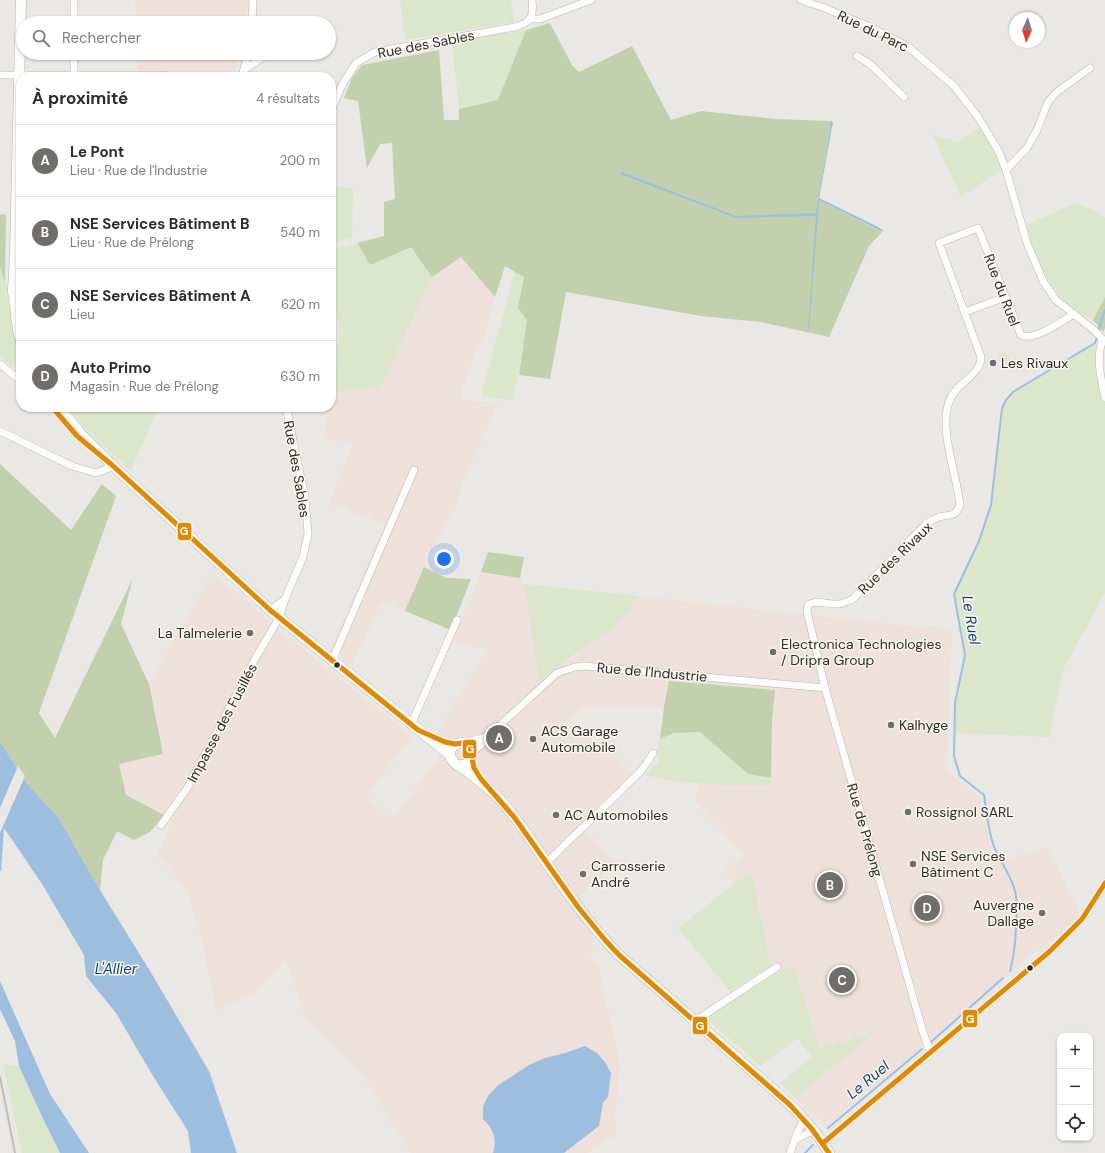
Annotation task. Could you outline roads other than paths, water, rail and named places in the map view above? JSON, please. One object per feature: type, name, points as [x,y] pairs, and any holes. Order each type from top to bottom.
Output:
[{"type":"main road","points":[[21,0],[21,16]]},
{"type":"main road","points":[[19,60],[19,72]]},
{"type":"main road","points":[[16,208],[13,291],[16,315]]},
{"type":"main road","points":[[15,252],[16,268]]},
{"type":"main road","points":[[61,412],[112,465],[279,618],[450,755]]},
{"type":"main road","points":[[415,728],[445,742],[470,747],[474,768],[481,780],[512,815],[586,918],[605,940],[777,1093],[804,1120],[823,1143],[828,1153]]},
{"type":"main road","points":[[459,744],[450,749],[452,761],[492,793]]},
{"type":"main road","points":[[458,765],[468,763],[472,755]]},
{"type":"street","points":[[74,0],[74,16]]},
{"type":"street","points":[[252,16],[253,0]]},
{"type":"street","points":[[532,0],[532,13],[530,19],[540,19],[591,0]]},
{"type":"street","name":"Rue du Parc","points":[[801,0],[850,18],[907,46],[954,86],[978,117],[998,152],[1006,170],[1027,243],[1043,281],[1056,300],[1095,331],[1104,341]]},
{"type":"street","name":"Rue des Sables","points":[[336,99],[342,85],[356,63],[376,52],[515,27],[525,24],[530,19]]},
{"type":"street","points":[[857,56],[870,64],[904,97]]},
{"type":"street","points":[[74,60],[74,72]]},
{"type":"street","points":[[243,72],[246,60]]},
{"type":"street","points":[[244,72],[260,60]]},
{"type":"street","points":[[1006,170],[1027,148],[1037,130],[1048,102],[1057,92],[1090,68]]},
{"type":"street","points":[[0,75],[16,75]]},
{"type":"street","name":"Rue du Ruel","points":[[939,243],[978,228],[1018,332],[1021,335],[1025,337],[1036,335],[1074,314]]},
{"type":"street","name":"Rue des Rivaux","points":[[808,605],[813,602],[837,604],[845,603],[853,599],[927,523],[940,517],[954,514],[958,511],[960,503],[947,436],[946,418],[948,405],[952,396],[960,385],[977,371],[982,357],[939,243]]},
{"type":"street","points":[[965,312],[1005,297]]},
{"type":"street","points":[[1104,341],[1100,348],[1099,359],[1100,376],[1105,398]]},
{"type":"street","points":[[0,364],[16,377]]},
{"type":"street","points":[[6,369],[16,372]]},
{"type":"street","name":"Rue des Sables","points":[[279,618],[285,599],[303,557],[308,534],[305,497],[287,412]]},
{"type":"street","points":[[0,431],[72,466],[96,473],[109,468],[112,465]]},
{"type":"street","points":[[332,661],[414,470]]},
{"type":"street","points":[[270,610],[285,599]]},
{"type":"street","name":"Rue de Prélong","points":[[808,605],[807,611],[825,688],[930,1052]]},
{"type":"street","name":"Impasse des Fusillés","points":[[161,825],[188,787],[255,659],[279,618]]},
{"type":"street","points":[[415,728],[457,620]]},
{"type":"street","name":"Rue de l'Industrie","points":[[459,744],[483,738],[500,725],[558,673],[575,666],[660,672],[825,688]]},
{"type":"street","name":"Rue de l'Industrie","points":[[472,755],[500,725]]},
{"type":"street","points":[[546,862],[640,772],[653,753]]},
{"type":"street","points":[[823,1143],[1049,952],[1082,919],[1105,883]]},
{"type":"street","points":[[695,1021],[777,967]]},
{"type":"street","points":[[790,1153],[796,1140],[798,1130],[804,1120]]},
{"type":"street","points":[[796,1140],[808,1133],[814,1132]]},
{"type":"water","points":[[831,121],[833,122],[819,198],[883,230],[882,232],[819,200],[809,330],[816,216],[736,218],[620,174],[622,172],[736,216],[816,213],[831,125],[829,125]]},
{"type":"water","name":"L'Allier","points":[[0,742],[29,786],[58,817],[100,890],[209,1071],[237,1153],[191,1153],[188,1131],[153,1076],[116,1013],[86,976],[84,955],[42,884],[4,828],[1,871],[0,870]]},
{"type":"water","points":[[0,981],[50,1094],[89,1153],[60,1153],[19,1066],[15,1041],[0,1009]]},
{"type":"water","points":[[585,1046],[597,1053],[605,1062],[611,1073],[608,1097],[603,1103],[599,1126],[564,1153],[493,1153],[495,1143],[494,1134],[483,1119],[483,1106],[488,1096],[497,1086],[529,1065],[545,1058]]},
{"type":"waterway","name":"Le Ruel","points":[[1098,331],[1105,310]]},
{"type":"waterway","name":"Le Ruel","points":[[1010,971],[1016,931],[1017,908],[1015,891],[993,843],[989,830],[984,795],[960,776],[954,756],[955,703],[965,655],[954,594],[979,541],[991,505],[1002,408],[1006,400],[1013,392],[1095,343],[1097,337]]},
{"type":"waterway","name":"Le Ruel","points":[[931,1042],[1003,978]]},
{"type":"waterway","name":"Le Ruel","points":[[828,1128],[922,1049]]},
{"type":"waterway","name":"Le Ruel","points":[[805,1153],[813,1145]]},
{"type":"railway","points":[[0,1077],[15,1153]]},
{"type":"place","name":"Les Rivaux","points":[[993,363]]},
{"type":"place","name":"La Talmelerie","points":[[250,633]]},
{"type":"place","name":"Electronica Technologies / Dripra Group","points":[[773,652]]},
{"type":"place","name":"Kalhyge","points":[[891,725]]},
{"type":"place","name":"Le Pont","points":[[499,738]]},
{"type":"place","name":"ACS Garage Automobile","points":[[533,739]]},
{"type":"place","name":"Rossignol SARL","points":[[908,812]]},
{"type":"place","name":"AC Automobiles","points":[[556,815]]},
{"type":"place","name":"NSE Services Bâtiment C","points":[[913,864]]},
{"type":"place","name":"Carrosserie André","points":[[583,874]]},
{"type":"place","name":"NSE Services Bâtiment B","points":[[830,885]]},
{"type":"place","name":"Auto Primo","points":[[927,908]]},
{"type":"place","name":"Auvergne Dallage","points":[[1042,913]]},
{"type":"place","name":"NSE Services Bâtiment A","points":[[842,980]]}]
